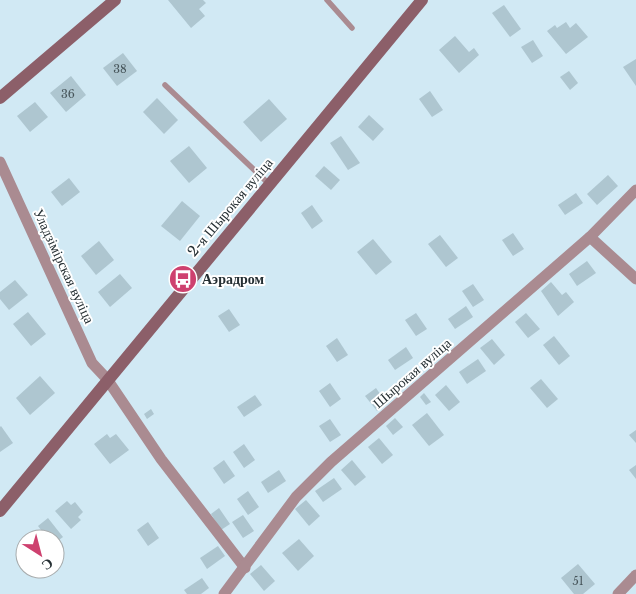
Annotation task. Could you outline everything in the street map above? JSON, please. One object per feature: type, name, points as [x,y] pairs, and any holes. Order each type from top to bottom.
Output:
[{"type":"street","points":[[0,98],[115,0]]},
{"type":"street","name":"2-я Шырокая вуліца","points":[[2,504],[422,0]]},
{"type":"street","name":"Уладзімірская вуліца","points":[[0,162],[92,363],[107,380],[161,459],[245,568]]},
{"type":"street","name":"Шырокая вуліца","points":[[224,594],[296,497],[331,462],[590,237],[636,190]]},
{"type":"street","points":[[590,237],[636,279]]},
{"type":"street","points":[[618,594],[636,575]]},
{"type":"lane","points":[[327,0],[352,28]]},
{"type":"lane","points":[[165,85],[269,184]]},
{"type":"building","points":[[168,0],[203,0],[206,3],[199,9],[205,16],[191,28]]},
{"type":"building","points":[[504,5],[521,29],[510,37],[492,13]]},
{"type":"building","points":[[566,22],[570,28],[576,23],[588,37],[566,54],[547,31],[555,25],[557,28]]},
{"type":"building","points":[[455,36],[469,52],[474,48],[479,55],[459,73],[439,50]]},
{"type":"building","points":[[533,40],[543,56],[532,63],[521,47]]},
{"type":"building","points":[[123,53],[137,71],[117,86],[103,68]]},
{"type":"building","points":[[636,59],[636,86],[623,67]]},
{"type":"building","points":[[569,71],[578,83],[570,90],[560,77]]},
{"type":"building","points":[[71,76],[86,95],[66,112],[50,93]]},
{"type":"building","points":[[430,91],[443,110],[432,117],[419,99]]},
{"type":"building","points":[[157,98],[178,120],[164,134],[143,112]]},
{"type":"building","points":[[269,99],[287,119],[261,142],[243,122]]},
{"type":"building","points":[[35,102],[48,117],[30,132],[17,116]]},
{"type":"building","points":[[369,115],[384,129],[373,141],[358,127]]},
{"type":"building","points":[[341,136],[360,163],[348,170],[330,143]]},
{"type":"building","points":[[189,146],[207,168],[189,183],[170,161]]},
{"type":"building","points":[[324,166],[340,180],[331,190],[315,176]]},
{"type":"building","points":[[608,175],[618,186],[597,205],[587,194]]},
{"type":"building","points":[[69,178],[80,192],[62,206],[51,192]]},
{"type":"building","points":[[576,193],[583,203],[565,215],[558,205]]},
{"type":"building","points":[[182,201],[200,216],[180,241],[161,226]]},
{"type":"building","points":[[312,205],[323,221],[312,229],[301,213]]},
{"type":"building","points":[[513,233],[524,249],[513,256],[502,240]]},
{"type":"building","points":[[440,235],[458,258],[446,267],[428,244]]},
{"type":"building","points":[[373,239],[392,262],[376,275],[357,252]]},
{"type":"building","points":[[99,241],[114,260],[96,275],[81,256]]},
{"type":"building","points":[[587,261],[596,273],[577,286],[569,274]]},
{"type":"building","points":[[120,274],[132,288],[110,307],[98,292]]},
{"type":"building","points":[[15,280],[28,295],[9,310],[0,299],[0,292]]},
{"type":"building","points":[[551,282],[562,295],[566,292],[574,302],[558,316],[541,291]]},
{"type":"building","points":[[473,284],[484,300],[473,307],[462,291]]},
{"type":"building","points":[[466,306],[473,317],[455,329],[448,319]]},
{"type":"building","points":[[229,309],[240,325],[229,332],[218,316]]},
{"type":"building","points":[[28,312],[46,334],[31,346],[13,324]]},
{"type":"building","points":[[416,313],[427,329],[416,336],[405,320]]},
{"type":"building","points":[[526,313],[540,329],[528,338],[515,322]]},
{"type":"building","points":[[554,336],[570,356],[559,365],[543,345]]},
{"type":"building","points":[[337,338],[348,355],[337,362],[326,346]]},
{"type":"building","points":[[492,339],[505,355],[494,365],[480,348]]},
{"type":"building","points":[[406,347],[413,358],[395,370],[388,360]]},
{"type":"building","points":[[478,359],[486,371],[467,384],[459,372]]},
{"type":"building","points":[[40,376],[55,393],[30,415],[16,398]]},
{"type":"building","points":[[541,379],[558,399],[547,408],[530,388]]},
{"type":"building","points":[[330,383],[341,399],[330,407],[319,391]]},
{"type":"building","points":[[446,385],[460,402],[449,411],[435,395]]},
{"type":"building","points":[[376,388],[387,404],[377,411],[365,396]]},
{"type":"building","points":[[424,393],[431,402],[426,405],[420,397]]},
{"type":"building","points":[[255,395],[262,405],[244,417],[237,407]]},
{"type":"building","points":[[151,409],[154,414],[147,419],[144,414]]},
{"type":"building","points":[[427,413],[444,435],[429,446],[412,425]]},
{"type":"building","points":[[395,418],[403,427],[393,435],[386,426]]},
{"type":"building","points":[[330,419],[341,435],[330,442],[319,426]]},
{"type":"building","points":[[0,427],[13,443],[0,452]]},
{"type":"building","points":[[636,430],[636,443],[629,435]]},
{"type":"building","points":[[107,434],[110,438],[116,434],[129,450],[110,464],[94,444]]},
{"type":"building","points":[[379,438],[393,455],[382,464],[368,447]]},
{"type":"building","points":[[244,444],[255,460],[244,468],[233,452]]},
{"type":"building","points":[[224,460],[235,476],[224,484],[213,468]]},
{"type":"building","points":[[352,460],[366,477],[355,486],[341,470]]},
{"type":"building","points":[[636,465],[636,479],[629,470]]},
{"type":"building","points":[[279,470],[286,481],[268,493],[261,482]]},
{"type":"building","points":[[334,478],[342,489],[323,502],[315,491]]},
{"type":"building","points":[[248,491],[259,507],[248,515],[237,499]]},
{"type":"building","points":[[306,500],[320,516],[309,526],[295,509]]},
{"type":"building","points":[[67,501],[71,505],[75,502],[83,512],[78,517],[81,520],[71,529],[55,511]]},
{"type":"building","points":[[219,508],[230,524],[221,530],[211,514]]},
{"type":"building","points":[[243,515],[254,531],[243,538],[232,522]]},
{"type":"building","points":[[48,518],[57,529],[40,529],[38,526]]},
{"type":"building","points":[[148,522],[159,538],[148,546],[137,530]]},
{"type":"building","points":[[299,539],[314,556],[298,571],[282,553]]},
{"type":"building","points":[[218,546],[225,556],[207,569],[200,558]]},
{"type":"building","points":[[578,564],[595,584],[583,594],[574,594],[561,578]]},
{"type":"building","points":[[261,565],[275,581],[264,591],[250,574]]},
{"type":"building","points":[[202,578],[209,588],[201,594],[187,594],[184,590]]},
{"type":"place","name":"Аэрадром","points":[[183,279]]}]
